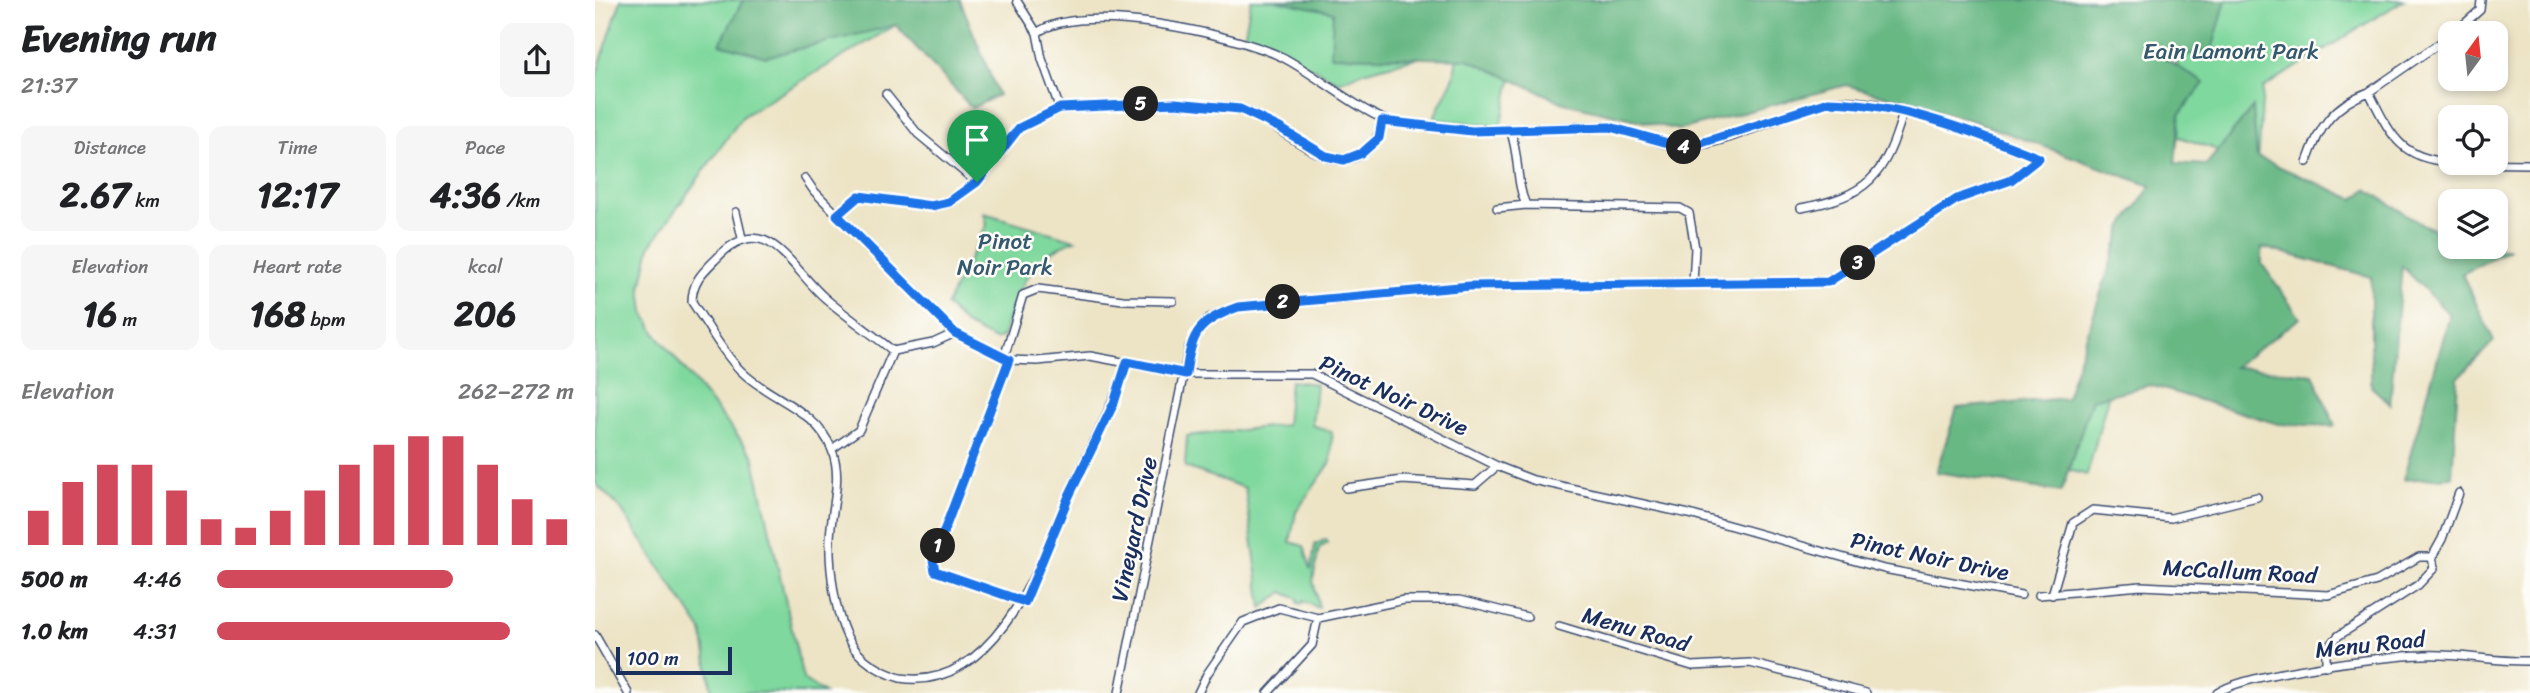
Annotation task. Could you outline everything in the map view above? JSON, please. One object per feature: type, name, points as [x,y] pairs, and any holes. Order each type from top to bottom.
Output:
[{"type":"street","points":[[2467,21],[2480,10],[2481,0]]},
{"type":"street","points":[[1017,1],[1037,33],[1042,59],[1060,108]]},
{"type":"street","points":[[1037,33],[1048,24],[1089,17],[1133,20],[1223,37],[1281,57],[1382,121],[1472,131],[1610,127],[1686,148],[1828,102],[1868,102],[1903,113],[1891,153],[1878,173],[1855,193],[1829,203],[1801,208]]},
{"type":"street","points":[[2307,162],[2316,135],[2332,112],[2369,92],[2438,44]]},
{"type":"street","points":[[2369,92],[2398,143],[2416,157],[2438,161]]},
{"type":"street","points":[[886,94],[918,134],[977,182]]},
{"type":"street","points":[[837,215],[859,196],[931,206],[949,202],[977,182],[1019,128],[1060,108],[1175,103],[1240,109],[1280,128],[1326,156],[1344,160],[1362,153],[1379,138],[1382,121]]},
{"type":"street","name":"Vineyard Drive","points":[[1119,693],[1186,374],[1189,346],[1209,318],[1238,307],[1470,286],[1828,282],[1957,199],[2011,180],[2039,158],[1984,136],[1903,113]]},
{"type":"street","points":[[1510,131],[1515,143],[1519,189],[1526,205]]},
{"type":"street","points":[[2508,165],[2530,164]]},
{"type":"street","name":"Pinot Noir Drive","points":[[805,178],[837,215],[955,333],[1007,359],[1037,361],[1090,356],[1186,374],[1312,374],[1497,466],[1533,480],[1689,514],[1884,569],[2021,595]]},
{"type":"street","points":[[1497,208],[1526,205],[1680,208],[1689,213],[1695,248],[1693,283]]},
{"type":"street","points":[[736,212],[743,238]]},
{"type":"street","points":[[955,333],[933,343],[893,351],[823,297],[782,251],[768,241],[743,238],[730,244],[696,280],[692,302],[741,372],[810,417],[832,449],[838,477],[830,541],[839,620],[851,645],[866,661],[907,680],[925,682],[948,678],[976,663],[1025,602],[1069,496],[1114,403],[1127,362]]},
{"type":"street","points":[[1025,602],[935,571],[933,560],[1007,359],[1023,295],[1038,289],[1123,300],[1173,301]]},
{"type":"street","points":[[832,449],[859,430],[893,351]]},
{"type":"street","points":[[1346,488],[1403,480],[1475,485],[1497,466]]},
{"type":"street","points":[[2326,666],[2326,651],[2338,636],[2418,585],[2434,568],[2432,557],[2459,493]]},
{"type":"street","points":[[2052,595],[2073,523],[2093,510],[2171,518],[2257,497]]},
{"type":"street","name":"McCallum Road","points":[[2039,595],[2141,586],[2328,595],[2377,581],[2419,557],[2432,557]]},
{"type":"street","points":[[1198,693],[1206,674],[1243,622],[1279,608],[1318,618],[1404,600],[1459,600],[1527,617]]},
{"type":"street","points":[[1268,693],[1311,645],[1318,618]]},
{"type":"street","name":"Menu Road","points":[[1559,626],[1692,666],[1750,663],[1866,693]]},
{"type":"street","points":[[595,635],[628,693]]},
{"type":"street","name":"Menu Road","points":[[2217,693],[2245,682],[2326,666],[2423,655],[2530,661]]},
{"type":"green space","points":[[621,0],[960,0],[998,95],[972,108],[896,25],[743,116],[650,246],[641,287],[644,312],[656,334],[753,455],[803,679],[824,693],[712,693],[702,631],[620,508],[595,483],[595,79]]},
{"type":"green space","points":[[743,0],[960,0],[998,95],[972,108],[896,25],[766,57],[720,44]]},
{"type":"green space","points":[[1251,0],[1552,0],[1516,61],[1500,127],[1433,119],[1454,77],[1458,47],[1363,72],[1339,82],[1290,56],[1244,38]]},
{"type":"green space","points":[[1275,0],[2226,0],[2212,50],[2166,59],[2204,83],[2180,114],[2175,163],[2206,165],[2253,107],[2257,157],[2354,199],[2367,189],[2418,222],[2438,231],[2438,259],[2490,259],[2462,274],[2494,341],[2458,378],[2452,477],[2403,480],[2450,315],[2402,266],[2390,404],[2371,386],[2371,277],[2262,247],[2262,264],[2300,318],[2234,367],[2313,374],[2335,426],[2278,424],[2150,385],[2092,399],[2061,492],[1936,472],[1957,408],[2066,398],[2123,226],[2151,186],[1977,122],[1846,85],[1679,130],[1564,103],[1468,59],[1331,56],[1333,12]]},
{"type":"green space","name":"Eain Lamont Park","points":[[2194,0],[2404,0],[2263,88],[2258,164],[2159,130]]},
{"type":"green space","name":"Pinot Noir Park","points":[[984,213],[1075,240],[1046,256],[1026,278],[1003,337],[995,340],[967,326],[946,305],[987,225]]},
{"type":"green space","points":[[2098,360],[2116,367],[2087,475],[2069,470]]},
{"type":"green space","points":[[1290,381],[1316,384],[1312,425],[1332,432],[1331,462],[1296,512],[1290,542],[1304,546],[1311,570],[1315,545],[1326,539],[1328,543],[1319,548],[1313,580],[1319,608],[1303,601],[1302,604],[1298,603],[1298,599],[1283,592],[1262,608],[1245,488],[1185,467],[1187,436],[1286,425]]},
{"type":"route","points":[[1828,102],[1868,102],[1984,136],[2039,158],[2011,180],[1957,199],[1828,282],[1470,286],[1238,307],[1209,318],[1189,346],[1186,374],[1127,362],[1114,403],[1069,496],[1025,602],[935,571],[933,560],[1009,360],[955,333],[837,215],[859,196],[931,206],[949,202],[977,182],[1019,128],[1060,108],[1175,103],[1240,109],[1280,128],[1326,156],[1344,160],[1362,153],[1379,138],[1382,121],[1472,131],[1610,127],[1686,148],[1828,102]]}]
